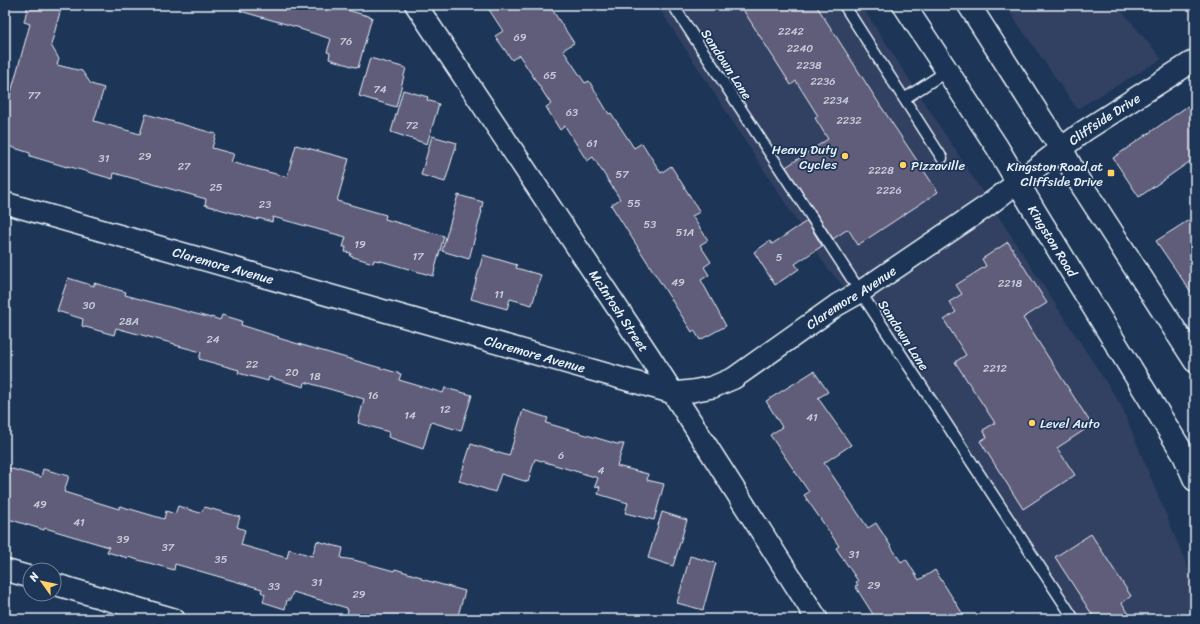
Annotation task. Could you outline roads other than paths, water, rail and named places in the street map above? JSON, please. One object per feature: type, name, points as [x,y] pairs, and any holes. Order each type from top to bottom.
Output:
[{"type":"main road","name":"Kingston Road","points":[[904,5],[997,147],[1184,455],[1195,480]]},
{"type":"main road","points":[[969,5],[1061,148],[1079,182],[1195,361]]},
{"type":"street","name":"McIntosh Street","points":[[416,5],[673,393],[817,619]]},
{"type":"street","name":"Cliffside Drive","points":[[1018,182],[1084,131],[1195,60]]},
{"type":"street","name":"Claremore Avenue","points":[[5,203],[673,393],[714,387],[734,378],[837,305],[860,292],[987,206],[1018,182]]},
{"type":"street","points":[[5,570],[22,575]]},
{"type":"street","points":[[62,586],[174,619]]},
{"type":"lane","name":"Sandown Lane","points":[[673,5],[1074,619]]},
{"type":"lane","points":[[844,5],[942,158]]},
{"type":"lane","points":[[904,99],[947,71]]},
{"type":"place","name":"Heavy Duty Cycles","points":[[845,156]]},
{"type":"place","name":"Pizzaville","points":[[903,165]]},
{"type":"place","name":"Kingston Road at Cliffside Drive","points":[[1111,173]]},
{"type":"place","name":"Level Auto","points":[[1032,423]]}]
